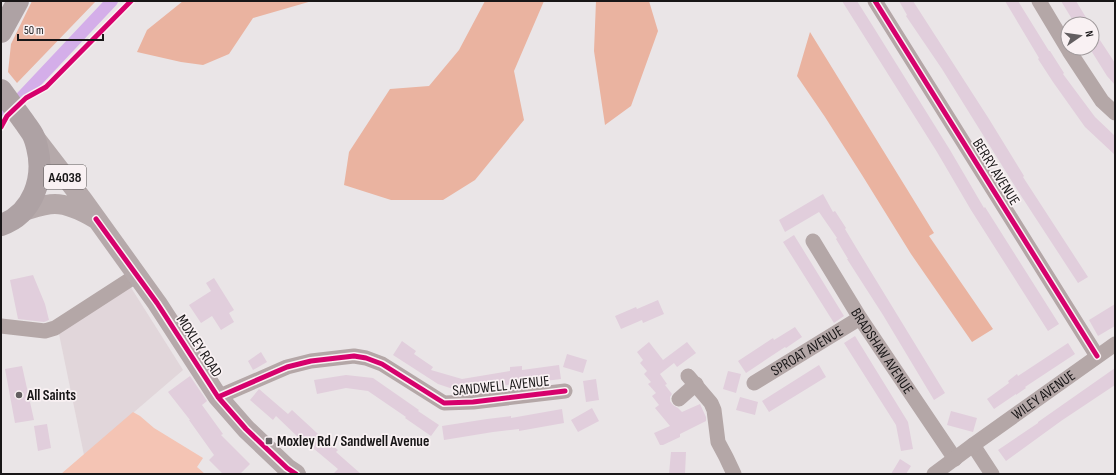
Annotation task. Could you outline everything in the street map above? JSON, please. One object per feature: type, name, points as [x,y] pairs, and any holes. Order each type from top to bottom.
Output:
[{"type":"highway","points":[[1,32],[18,1]]},
{"type":"highway","points":[[2,226],[24,211],[38,185],[40,169],[39,155],[28,128],[4,94]]},
{"type":"main road","name":"MOXLEY ROAD","points":[[28,128],[83,200],[157,303],[218,397],[246,429],[288,472]]},
{"type":"main road","name":"MOXLEY ROAD","points":[[24,211],[56,204],[65,205],[82,211],[96,219]]},
{"type":"street","name":"BERRY AVENUE","points":[[875,1],[1097,356]]},
{"type":"street","points":[[1039,1],[1069,51],[1102,101],[1115,113]]},
{"type":"street","name":"BRADSHAW AVENUE","points":[[813,241],[860,318],[955,459]]},
{"type":"street","points":[[1,326],[45,331],[55,328],[137,275]]},
{"type":"street","name":"SPROAT AVENUE","points":[[754,383],[860,318]]},
{"type":"street","name":"WILEY AVENUE","points":[[934,474],[1115,344]]},
{"type":"street","name":"SANDWELL AVENUE","points":[[218,397],[287,367],[311,361],[354,356],[366,358],[382,364],[444,403],[473,402],[565,391]]},
{"type":"street","points":[[679,399],[692,380],[711,402],[714,410],[718,442],[734,474]]},
{"type":"street","points":[[973,445],[992,474]]},
{"type":"shaded area","points":[[32,1],[96,1],[17,83],[8,72],[11,44]]},
{"type":"shaded area","points":[[183,1],[312,1],[253,18],[229,54],[203,65],[181,62],[137,52],[147,30]]},
{"type":"shaded area","points":[[485,1],[544,1],[514,71],[524,120],[475,180],[443,200],[391,200],[344,185],[349,152],[390,89],[429,86],[459,50]]},
{"type":"shaded area","points":[[596,1],[649,1],[658,31],[631,106],[605,125],[594,51]]},
{"type":"shaded area","points":[[810,32],[934,233],[929,236],[993,329],[972,342],[911,254],[825,117],[797,76]]},
{"type":"shaded area","points":[[130,286],[183,370],[84,455],[59,334],[118,292]]},
{"type":"shaded area","points":[[133,412],[154,428],[203,458],[197,467],[205,474],[61,474]]},
{"type":"building","points":[[842,1],[857,1],[950,150],[984,208],[985,207],[1059,324],[1048,331],[971,210],[937,152]]},
{"type":"building","points":[[899,1],[913,1],[989,119],[1024,176],[1023,177],[1088,277],[1078,283],[1016,188],[942,69],[906,16],[907,15]]},
{"type":"building","points":[[1005,1],[1018,1],[1064,73],[1063,74],[1095,117],[1115,136],[1115,155],[1085,127],[1038,59],[1039,58]]},
{"type":"building","points":[[1061,1],[1076,1],[1085,16],[1070,16]]},
{"type":"building","points":[[1100,40],[1115,63],[1115,85],[1107,76],[1094,56],[1100,56]]},
{"type":"building","points":[[823,194],[833,212],[835,211],[846,228],[845,229],[857,249],[945,393],[934,400],[883,315],[847,259],[836,239],[837,238],[819,212],[785,232],[779,220]]},
{"type":"building","points":[[794,235],[844,316],[834,323],[783,242]]},
{"type":"building","points":[[33,275],[45,304],[49,320],[44,322],[18,319],[10,280]]},
{"type":"building","points":[[214,278],[234,310],[229,313],[234,322],[221,330],[212,316],[201,323],[189,305],[211,291],[206,283]]},
{"type":"building","points":[[658,300],[664,314],[643,323],[642,320],[621,329],[615,316]]},
{"type":"building","points":[[1115,304],[1115,326],[1098,336],[1089,320]]},
{"type":"building","points":[[795,327],[802,337],[746,373],[738,361],[773,338],[774,340]]},
{"type":"building","points":[[855,336],[908,422],[913,449],[901,451],[896,425],[844,343]]},
{"type":"building","points":[[402,341],[416,351],[414,354],[433,367],[431,370],[462,379],[510,371],[510,367],[522,366],[522,370],[559,365],[561,379],[512,384],[465,393],[438,384],[393,355]]},
{"type":"building","points":[[649,342],[663,360],[687,342],[696,353],[677,367],[674,363],[660,374],[667,384],[665,385],[672,394],[670,401],[673,405],[682,412],[700,404],[706,417],[706,421],[680,434],[680,437],[663,445],[660,445],[654,433],[670,426],[655,408],[659,405],[652,396],[656,393],[648,384],[651,382],[644,374],[647,371],[640,363],[643,360],[637,352]]},
{"type":"building","points":[[1068,343],[1075,354],[994,409],[987,399],[1009,383],[1008,381],[1017,374],[1018,376]]},
{"type":"building","points":[[261,352],[267,362],[253,370],[248,361]]},
{"type":"building","points":[[567,354],[587,360],[583,373],[563,367]]},
{"type":"building","points":[[819,365],[826,377],[769,412],[762,401]]},
{"type":"building","name":"All Saints","points":[[22,366],[34,420],[15,423],[5,369]]},
{"type":"building","points":[[1115,368],[1115,385],[1061,421],[1006,461],[998,450]]},
{"type":"building","points":[[728,371],[741,374],[736,393],[723,389]]},
{"type":"building","points":[[346,375],[373,378],[439,425],[431,436],[368,391],[346,388],[317,394],[314,380]]},
{"type":"building","points":[[190,376],[207,401],[202,405],[223,434],[221,435],[250,464],[240,474],[223,474],[209,460],[214,455],[190,420],[168,392]]},
{"type":"building","points":[[596,379],[599,400],[586,402],[583,381]]},
{"type":"building","points":[[259,389],[288,414],[292,410],[338,450],[336,452],[361,474],[333,474],[338,469],[301,438],[300,439],[276,416],[273,420],[250,400]]},
{"type":"building","points":[[740,397],[758,402],[755,415],[736,410]]},
{"type":"building","points":[[592,408],[599,421],[578,432],[571,420]]},
{"type":"building","points":[[562,409],[564,423],[519,431],[519,429],[493,432],[444,440],[442,426],[511,416],[511,418]]},
{"type":"building","points":[[951,411],[977,418],[973,432],[947,425]]},
{"type":"building","points":[[47,424],[51,448],[38,451],[34,426]]},
{"type":"building","points":[[671,452],[686,452],[685,474],[669,474]]},
{"type":"building","points":[[900,459],[911,466],[906,474],[891,474]]},
{"type":"waterway","points":[[1,119],[112,1]]},
{"type":"cycle path","points":[[1,127],[7,116],[26,98],[46,87],[131,1]]},
{"type":"cycle path","points":[[875,1],[1097,356]]},
{"type":"cycle path","points":[[96,219],[157,303],[218,397],[246,429],[287,468],[296,474]]},
{"type":"cycle path","points":[[218,397],[287,367],[311,361],[354,356],[366,358],[382,364],[444,403],[473,402],[565,391]]},
{"type":"place","name":"All Saints","points":[[19,395]]},
{"type":"place","name":"Moxley Rd / Sandwell Avenue","points":[[269,441]]}]
